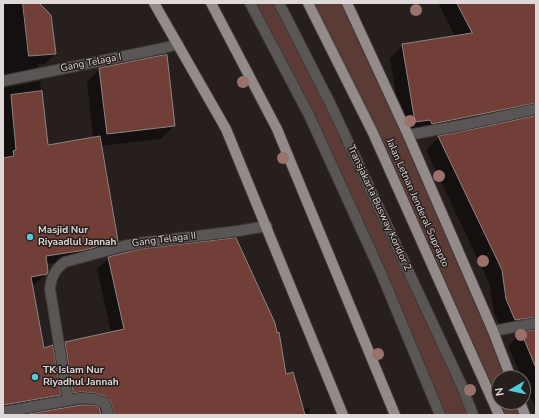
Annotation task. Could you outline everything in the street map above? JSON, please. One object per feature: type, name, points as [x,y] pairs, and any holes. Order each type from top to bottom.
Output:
[{"type":"main road","points":[[154,3],[226,129],[343,415]]},
{"type":"main road","points":[[211,3],[277,129],[395,415]]},
{"type":"main road","name":"Jalan Letnan Jenderal Suprapto","points":[[308,3],[373,133],[499,415]]},
{"type":"main road","name":"Jalan Letnan Jenderal Suprapto","points":[[347,3],[408,134],[493,331],[508,370]]},
{"type":"street","points":[[250,3],[312,122],[381,273],[440,415]]},
{"type":"street","name":"Transjakarta Busway Koridor 2","points":[[279,3],[330,103],[461,384],[473,415]]},
{"type":"street","name":"Gang Telaga I","points":[[3,81],[178,44]]},
{"type":"street","points":[[408,134],[463,125],[536,109]]},
{"type":"street","name":"Gang Telaga II","points":[[68,400],[50,289],[50,282],[57,267],[65,262],[139,243],[238,231],[266,226]]},
{"type":"street","points":[[493,331],[536,323]]},
{"type":"street","points":[[3,412],[81,398],[95,399],[103,402],[107,410]]},
{"type":"shaded area","points":[[248,3],[278,3],[473,415],[440,415],[357,221]]},
{"type":"shaded area","points":[[308,3],[345,3],[507,370],[491,370],[491,398]]},
{"type":"shaded area","points":[[497,410],[523,410],[525,415],[499,415]]},
{"type":"building","points":[[23,3],[39,3],[51,15],[56,54],[29,56]]},
{"type":"building","points":[[457,3],[536,3],[536,103],[432,124],[430,120],[415,122],[402,44],[472,33]]},
{"type":"building","points":[[167,55],[175,126],[107,134],[99,68]]},
{"type":"building","points":[[42,91],[48,145],[100,136],[118,241],[85,250],[46,256],[47,274],[31,277],[44,348],[53,345],[61,395],[3,405],[3,158],[14,156],[13,151],[16,150],[11,95]]},
{"type":"building","points":[[536,116],[536,317],[515,320],[506,299],[502,270],[438,136]]},
{"type":"building","points":[[236,238],[275,323],[277,333],[279,332],[286,374],[293,372],[305,415],[114,415],[111,402],[105,396],[95,393],[73,393],[65,342],[124,329],[108,257],[140,249]]},
{"type":"building","points":[[536,330],[536,368],[521,332]]},
{"type":"building","points":[[81,405],[94,405],[99,407],[101,415],[23,415]]},
{"type":"place","name":"Masjid Nur Riyaadlul Jannah","points":[[30,237]]},
{"type":"place","name":"TK Islam Nur Riyadhul Jannah","points":[[35,377]]}]
